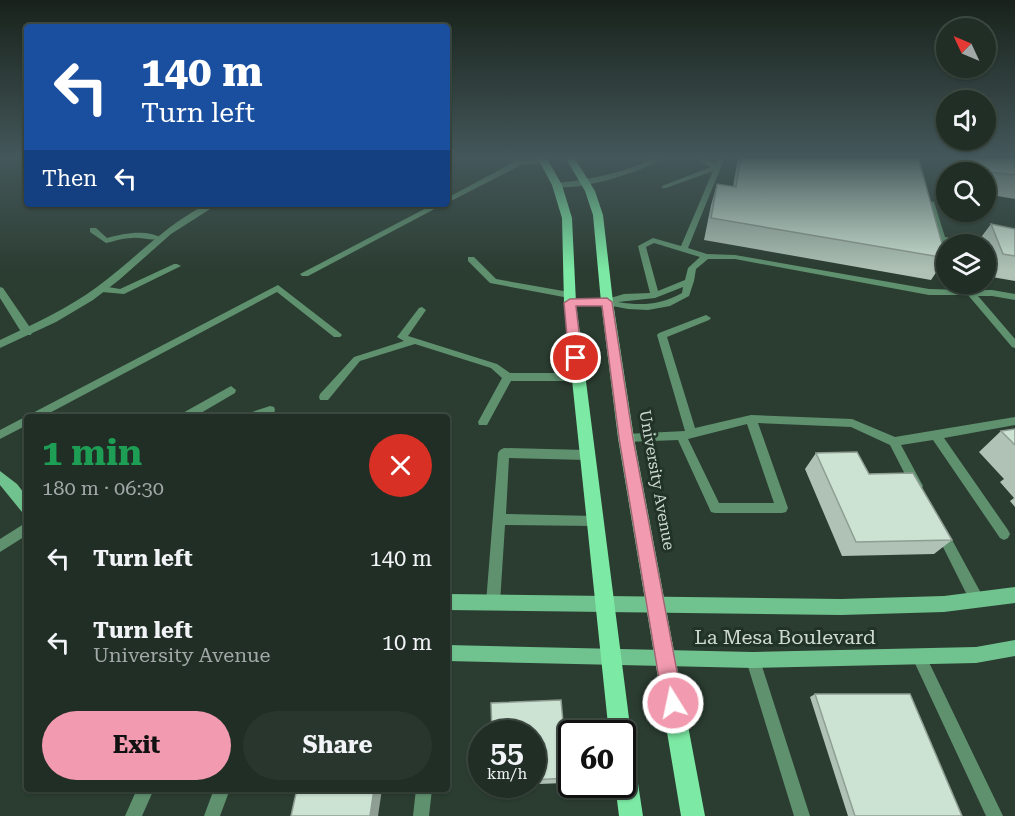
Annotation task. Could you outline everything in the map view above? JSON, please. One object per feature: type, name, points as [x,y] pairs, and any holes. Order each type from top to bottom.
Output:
[{"type":"main road","points":[[560,195],[567,218],[569,299],[618,720]]},
{"type":"main road","name":"University Avenue","points":[[590,195],[598,215],[607,302],[626,438],[693,816]]},
{"type":"main road","points":[[0,477],[24,504]]},
{"type":"main road","name":"La Mesa Boulevard","points":[[450,602],[841,607],[944,604],[1015,595]]},
{"type":"main road","name":"La Mesa Boulevard","points":[[450,653],[753,660],[976,655],[1015,648]]},
{"type":"main road","points":[[629,798],[631,816]]},
{"type":"street","points":[[0,344],[68,311],[102,289],[177,223],[208,207]]},
{"type":"street","points":[[305,274],[434,207]]},
{"type":"street","points":[[0,290],[27,332]]},
{"type":"lane","points":[[684,249],[706,195]]},
{"type":"lane","points":[[927,195],[941,234]]},
{"type":"lane","points":[[93,230],[106,241],[117,237],[143,234],[159,238]]},
{"type":"lane","points":[[655,294],[642,246],[653,240],[706,256],[735,256],[936,292]]},
{"type":"lane","points":[[471,259],[493,280],[569,299],[607,302],[625,307],[656,307],[675,301],[686,294],[692,268],[706,256]]},
{"type":"lane","points":[[102,289],[121,292],[177,266]]},
{"type":"lane","points":[[607,302],[624,297],[655,294],[690,281]]},
{"type":"lane","points":[[39,414],[278,288],[338,335]]},
{"type":"lane","points":[[972,294],[1015,345]]},
{"type":"lane","points":[[988,294],[1015,297]]},
{"type":"lane","points":[[422,310],[402,337],[494,366],[508,377],[578,377]]},
{"type":"lane","points":[[706,318],[662,335],[686,434],[715,508],[782,508],[751,419]]},
{"type":"lane","points":[[324,397],[357,359],[416,341]]},
{"type":"lane","points":[[483,422],[508,377]]},
{"type":"lane","points":[[190,414],[231,390]]},
{"type":"lane","points":[[259,414],[270,410]]},
{"type":"lane","points":[[626,438],[686,434],[751,419],[852,423],[894,442],[1015,421]]},
{"type":"lane","points":[[0,435],[24,422]]},
{"type":"lane","points":[[936,435],[1004,534]]},
{"type":"lane","points":[[894,442],[922,495]]},
{"type":"lane","points":[[493,603],[504,453],[586,455]]},
{"type":"lane","points":[[933,516],[978,600]]},
{"type":"lane","points":[[499,519],[594,521]]},
{"type":"lane","points":[[0,546],[24,530]]},
{"type":"lane","points":[[918,657],[995,816]]},
{"type":"lane","points":[[753,660],[802,816]]},
{"type":"lane","points":[[133,816],[145,792]]},
{"type":"lane","points":[[212,816],[221,792]]},
{"type":"lane","points":[[421,816],[424,792]]},
{"type":"building","points":[[715,195],[929,195],[939,234],[936,234],[936,256],[711,218]]},
{"type":"building","points":[[991,224],[1015,229],[1015,256],[1003,254]]},
{"type":"building","points":[[1015,429],[1015,445],[1001,431]]},
{"type":"building","points":[[857,452],[869,474],[913,473],[952,540],[856,542],[816,453]]},
{"type":"building","points":[[815,694],[910,694],[962,816],[855,816]]},
{"type":"building","points":[[561,700],[563,720],[558,720],[558,779],[546,779],[546,720],[492,720],[491,703]]},
{"type":"building","points":[[296,792],[374,792],[370,816],[291,816]]},
{"type":"route","points":[[576,358],[570,303],[607,302],[626,438],[673,703]]}]
